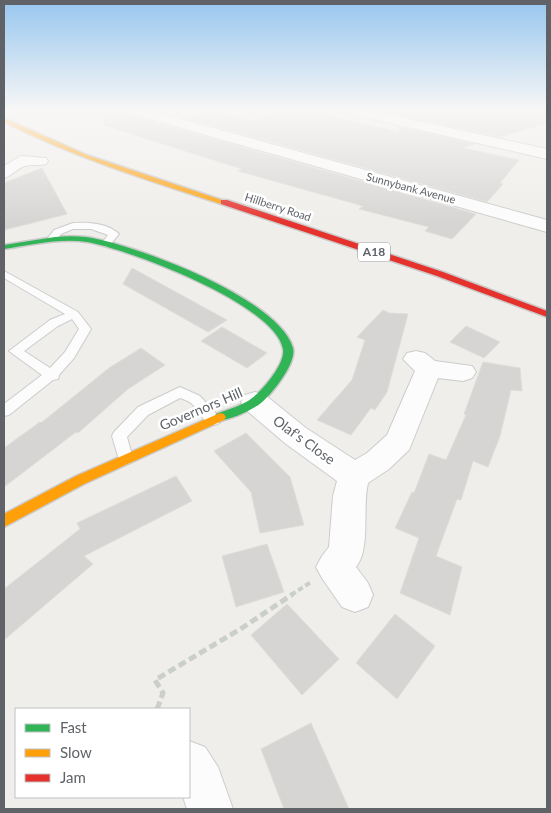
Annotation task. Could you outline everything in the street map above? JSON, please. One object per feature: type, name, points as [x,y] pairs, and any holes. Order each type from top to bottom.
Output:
[{"type":"main road","name":"Hillberry Road","points":[[66,148],[121,168],[440,274],[547,314]]},
{"type":"main road","name":"Governors Hill","points":[[4,247],[53,238],[88,240],[132,252],[202,279],[246,303],[276,326],[288,348],[284,369],[255,402],[80,480],[4,521]]},
{"type":"street","name":"Sunnybank Avenue","points":[[267,148],[547,226]]},
{"type":"street","points":[[521,148],[547,154]]},
{"type":"street","points":[[4,173],[14,158],[40,161]]},
{"type":"street","points":[[355,595],[326,562],[346,553],[349,496],[354,476],[378,461],[399,442],[422,364],[463,372]]},
{"type":"street","name":"Olaf's Close","points":[[255,402],[296,436],[354,476]]},
{"type":"street","points":[[190,765],[202,784],[210,809]]},
{"type":"lane","points":[[4,274],[74,314],[85,329],[76,348],[53,376],[4,411]]},
{"type":"lane","points":[[53,376],[15,352],[54,323],[74,314]]},
{"type":"lane","points":[[125,459],[119,436],[143,412],[180,392],[195,399],[213,420]]},
{"type":"path","points":[[157,708],[163,693],[156,680],[242,628],[326,562]]},
{"type":"building","points":[[175,148],[245,148],[476,214],[452,239],[425,231],[429,227],[359,209],[363,206],[238,171],[242,169]]},
{"type":"building","points":[[292,148],[463,148],[519,160],[500,183],[503,184],[487,202]]},
{"type":"building","points":[[42,168],[67,214],[4,230],[4,183]]},
{"type":"building","points":[[132,268],[227,320],[208,332],[123,284]]},
{"type":"building","points":[[383,310],[389,313],[408,314],[387,392],[375,410],[371,408],[351,435],[317,420],[352,380],[365,340],[357,337]]},
{"type":"building","points":[[466,326],[500,342],[484,358],[450,342]]},
{"type":"building","points":[[222,327],[267,353],[247,368],[201,341]]},
{"type":"building","points":[[141,348],[165,365],[128,389],[78,433],[76,432],[4,487],[4,448],[41,423],[109,368]]},
{"type":"building","points":[[483,362],[520,368],[522,391],[511,390],[500,436],[488,467],[473,461],[461,500],[457,499],[436,556],[462,567],[450,615],[400,593],[419,538],[395,528],[412,492],[414,493],[429,454],[446,460],[466,415],[464,414]]},
{"type":"building","points":[[246,433],[290,477],[304,525],[260,533],[251,492],[214,451]]},
{"type":"building","points":[[176,476],[192,501],[84,556],[93,564],[4,640],[4,589],[80,529],[77,523]]},
{"type":"building","points":[[267,544],[284,592],[236,607],[222,556]]},
{"type":"building","points":[[287,604],[339,659],[302,695],[251,635]]},
{"type":"building","points":[[395,614],[435,646],[397,699],[356,663]]},
{"type":"building","points":[[311,723],[349,809],[284,809],[261,749]]},
{"type":"traffic: fast","points":[[4,247],[45,240],[66,239],[87,240],[107,244],[167,265],[201,280],[233,296],[260,314],[280,332],[288,349],[285,362],[271,385],[255,402],[243,409],[220,417]]},
{"type":"traffic: slow","points":[[64,148],[224,202]]},
{"type":"traffic: slow","points":[[4,521],[80,480],[220,417]]},
{"type":"traffic: jam","points":[[224,202],[440,274],[547,314]]}]
